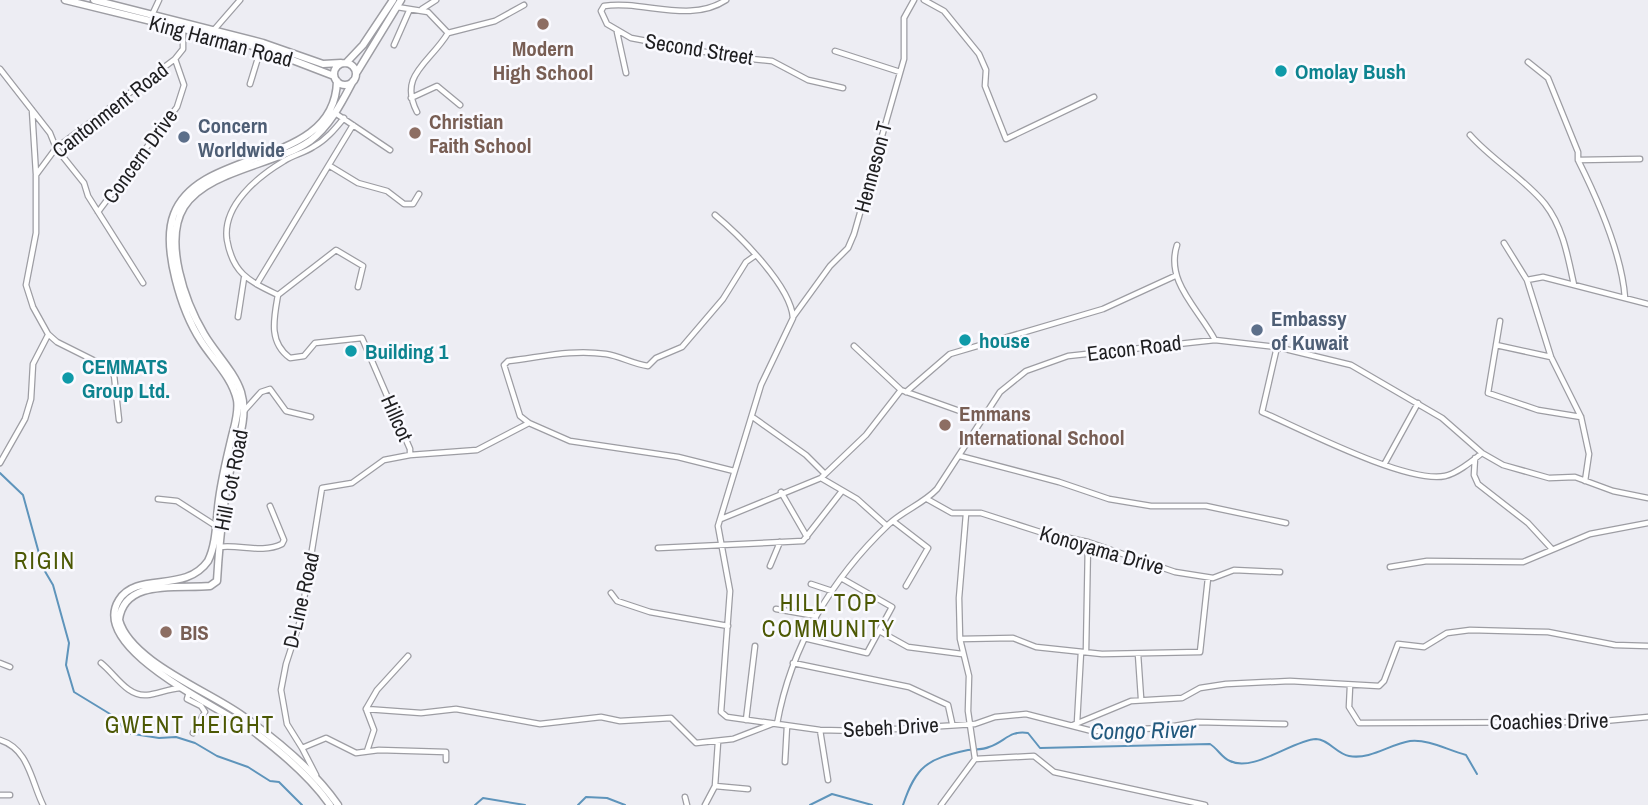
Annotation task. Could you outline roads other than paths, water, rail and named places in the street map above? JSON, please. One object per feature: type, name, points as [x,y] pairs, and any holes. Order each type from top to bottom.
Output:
[{"type":"main road","name":"King Harman Road","points":[[65,0],[212,32],[323,64],[344,63]]},
{"type":"main road","name":"King Harman Road","points":[[94,0],[150,18]]},
{"type":"main road","name":"Hill Cot Road","points":[[201,570],[211,554],[237,401],[228,379],[200,340],[187,312],[171,254],[171,226],[183,198],[205,180],[285,146],[314,130],[329,110],[335,78],[344,63],[363,45],[397,2]]},
{"type":"main road","name":"Hill Cot Road","points":[[218,576],[219,547],[228,483],[244,411],[236,382],[205,337],[189,302],[175,242],[176,227],[185,205],[206,186],[308,143],[335,113],[397,2]]},
{"type":"main road","name":"King Harman Road","points":[[262,45],[335,78]]},
{"type":"main road","points":[[344,63],[357,72]]},
{"type":"main road","points":[[335,78],[346,85],[354,81]]},
{"type":"main road","points":[[330,805],[266,741],[224,711],[180,688],[125,643],[115,627],[113,614],[119,599],[134,587],[172,582],[201,570],[213,569],[218,576],[213,585],[136,593],[123,604],[121,625],[130,639],[165,669],[240,713],[281,744],[320,782],[338,805]]},
{"type":"main road","points":[[201,570],[200,584],[205,587]]},
{"type":"street","points":[[150,18],[159,0]]},
{"type":"street","points":[[212,32],[240,0]]},
{"type":"street","points":[[397,2],[409,11],[422,9],[436,0]]},
{"type":"street","name":"Second Street","points":[[726,0],[717,6],[696,9],[609,4],[602,9],[603,19],[617,31],[644,41],[772,61],[808,80],[843,89]]},
{"type":"street","name":"Henneson T","points":[[793,318],[830,266],[848,248],[854,234],[900,72],[906,44],[904,18],[914,0]]},
{"type":"street","points":[[924,0],[944,11],[975,48],[984,65],[985,86],[1006,139],[1094,97]]},
{"type":"street","points":[[417,112],[411,98],[411,81],[448,33],[495,21],[524,5]]},
{"type":"street","points":[[422,9],[448,33]]},
{"type":"street","points":[[394,45],[409,11]]},
{"type":"street","name":"Cantonment Road","points":[[48,334],[35,313],[26,285],[36,233],[36,175],[56,148],[175,59],[183,49],[183,25]]},
{"type":"street","points":[[617,31],[626,73]]},
{"type":"street","points":[[250,84],[262,45]]},
{"type":"street","points":[[835,51],[900,72]]},
{"type":"street","name":"Concern Drive","points":[[98,212],[177,107],[184,85],[175,59]]},
{"type":"street","points":[[1528,62],[1548,78],[1578,160],[1599,202],[1622,275],[1625,298]]},
{"type":"street","points":[[0,69],[50,133],[56,148],[83,183],[143,283]]},
{"type":"street","points":[[411,98],[438,86],[460,105]]},
{"type":"street","points":[[32,107],[36,175]]},
{"type":"street","points":[[335,113],[390,150]]},
{"type":"street","points":[[344,118],[313,148],[283,161],[268,173],[235,204],[225,228],[232,262],[244,278],[258,282],[278,295],[336,250],[363,266],[358,287]]},
{"type":"street","points":[[258,282],[353,125]]},
{"type":"street","points":[[1470,135],[1494,161],[1531,189],[1546,205],[1562,237],[1574,285]]},
{"type":"street","points":[[1578,160],[1640,159]]},
{"type":"street","points":[[330,166],[358,183],[387,191],[404,204],[416,202],[419,194]]},
{"type":"street","points":[[715,215],[756,255],[787,299],[793,318]]},
{"type":"street","points":[[1504,243],[1527,279],[1551,357],[1581,416],[1589,454],[1585,481]]},
{"type":"street","points":[[1177,245],[1172,259],[1175,276],[1215,340]]},
{"type":"street","points":[[734,471],[678,457],[570,441],[529,423],[520,416],[505,370],[508,361],[562,352],[615,355],[623,361],[648,366],[656,358],[682,347],[723,299],[747,262],[756,255]]},
{"type":"street","points":[[720,519],[823,476],[866,435],[904,391],[950,354],[1103,309],[1175,276]]},
{"type":"street","points":[[1527,279],[1543,277],[1648,304]]},
{"type":"street","points":[[238,317],[244,278]]},
{"type":"street","name":"Hillcot","points":[[278,295],[274,335],[279,348],[290,358],[304,356],[315,343],[362,338],[410,449],[410,456],[384,460],[352,483],[322,488]]},
{"type":"street","name":"Sebeh Drive","points":[[793,318],[769,365],[720,519],[730,591],[721,712],[727,717],[820,730],[885,731],[952,723],[970,724],[1026,715],[1075,724],[1092,731],[1163,728],[1197,722],[1285,724]]},
{"type":"street","points":[[1500,321],[1488,393],[1528,408],[1581,416]]},
{"type":"street","points":[[0,463],[25,419],[31,399],[32,368],[48,334],[111,371],[117,383],[119,420]]},
{"type":"street","name":"Eacon Road","points":[[775,724],[793,663],[804,638],[841,578],[887,526],[927,499],[960,456],[1000,391],[1011,381],[1055,358],[1215,340],[1320,355],[1357,367],[1418,403],[1448,423],[1482,453],[1503,465],[1528,473],[1585,481],[1648,498]]},
{"type":"street","points":[[1496,345],[1551,357]]},
{"type":"street","points":[[854,346],[904,391],[982,419]]},
{"type":"street","points":[[1277,347],[1262,412],[1385,463],[1430,477],[1449,475],[1482,453]]},
{"type":"street","points":[[244,411],[261,392],[270,389],[286,411],[312,417]]},
{"type":"street","points":[[1385,463],[1418,403]]},
{"type":"street","points":[[754,418],[806,455],[823,476],[857,499],[887,526]]},
{"type":"street","points":[[410,456],[477,450],[529,423]]},
{"type":"street","points":[[960,456],[1109,499],[1151,506],[1206,506],[1286,523]]},
{"type":"street","points":[[1475,458],[1474,475],[1478,484],[1528,523],[1551,548]]},
{"type":"street","name":"D-Line Road","points":[[320,782],[287,724],[281,690],[286,664],[301,618],[322,488]]},
{"type":"street","points":[[658,548],[803,541],[842,491]]},
{"type":"street","points":[[781,492],[807,537]]},
{"type":"street","name":"Hill Cot Road","points":[[158,499],[177,500],[216,526]]},
{"type":"street","name":"Konoyama Drive","points":[[927,499],[952,513],[981,513],[1040,532],[1088,542],[1157,567],[1208,578],[1240,570],[1280,572]]},
{"type":"street","points":[[219,547],[231,545],[243,550],[282,544],[270,506]]},
{"type":"street","points":[[941,805],[975,756],[970,724],[969,676],[960,639],[959,598],[966,514]]},
{"type":"street","points":[[893,521],[928,548],[906,586]]},
{"type":"street","points":[[1390,567],[1427,561],[1523,562],[1551,548],[1590,534],[1648,523]]},
{"type":"street","points":[[770,566],[780,541]]},
{"type":"street","points":[[1088,542],[1083,651],[1075,724],[1141,698],[1182,698],[1212,686],[1290,681],[1350,686],[1381,684],[1396,646],[1400,643],[1424,647],[1447,633],[1470,629],[1560,633],[1615,645],[1648,646]]},
{"type":"street","points":[[804,638],[867,653],[881,632],[892,607],[841,578]]},
{"type":"street","points":[[960,639],[1013,638],[1036,647],[1138,654],[1200,652],[1208,578]]},
{"type":"street","points":[[811,584],[832,591]]},
{"type":"street","points":[[611,593],[617,601],[650,612],[728,626]]},
{"type":"street","points":[[776,609],[816,616]]},
{"type":"street","points":[[881,632],[908,647],[962,654]]},
{"type":"street","points":[[746,720],[755,646]]},
{"type":"street","points":[[1138,654],[1141,698]]},
{"type":"street","points":[[366,709],[377,690],[408,656]]},
{"type":"street","points":[[0,663],[10,667]]},
{"type":"street","points":[[101,663],[124,687],[137,694],[148,695],[159,690],[180,688]]},
{"type":"street","points":[[793,663],[919,690],[948,705],[952,723]]},
{"type":"street","name":"Coachies Drive","points":[[1350,686],[1349,707],[1359,723],[1593,722],[1648,717]]},
{"type":"street","points":[[189,692],[187,699],[201,706],[205,712],[193,733]]},
{"type":"street","points":[[366,709],[374,730],[367,751]]},
{"type":"street","points":[[366,709],[421,712],[456,709],[540,724],[601,716],[620,721],[671,718],[693,742],[718,742],[775,724]]},
{"type":"street","points":[[785,762],[787,726]]},
{"type":"street","points":[[820,730],[828,780]]},
{"type":"street","points":[[302,748],[313,741],[326,738],[356,753],[446,752],[446,760]]},
{"type":"street","points":[[0,740],[11,745],[22,756],[43,805]]},
{"type":"street","points":[[705,805],[715,786],[718,742]]},
{"type":"street","points":[[975,756],[1034,756],[1054,772],[1205,805]]},
{"type":"street","points":[[715,786],[748,789]]},
{"type":"street","points":[[0,795],[10,795]]},
{"type":"waterway","name":"Congo River","points":[[0,473],[23,495],[43,568],[53,585],[69,643],[66,665],[74,692],[115,717],[127,733],[159,738],[176,737],[195,743],[217,756],[248,767],[270,781],[279,782],[302,805]]},
{"type":"waterway","name":"Congo River","points":[[903,805],[918,773],[933,761],[954,753],[987,748],[1012,735],[1022,733],[1028,733],[1040,748],[1210,744],[1227,760],[1239,764],[1261,760],[1316,739],[1325,741],[1345,755],[1357,757],[1417,741],[1466,755],[1477,774]]},
{"type":"waterway","name":"Congo River","points":[[810,805],[832,794],[872,805]]},
{"type":"waterway","name":"Congo River","points":[[578,805],[586,797],[607,798],[625,805]]},
{"type":"waterway","name":"Congo River","points":[[475,805],[483,798],[525,805]]},
{"type":"place","name":"Modern High School","points":[[543,24]]},
{"type":"place","name":"Omolay Bush","points":[[1281,71]]},
{"type":"place","name":"Christian Faith School","points":[[415,133]]},
{"type":"place","name":"Concern Worldwide","points":[[184,137]]},
{"type":"place","name":"Embassy of Kuwait","points":[[1257,330]]},
{"type":"place","name":"house","points":[[965,340]]},
{"type":"place","name":"Building 1","points":[[351,351]]},
{"type":"place","name":"CEMMATS Group Ltd.","points":[[68,378]]},
{"type":"place","name":"Emmans International School","points":[[945,425]]},
{"type":"place","name":"BIS","points":[[166,632]]},
{"type":"district","name":"RIGIN","points":[[45,560]]},
{"type":"district","name":"HILL TOP COMMUNITY","points":[[829,615]]},
{"type":"district","name":"GWENT HEIGHT","points":[[190,724]]}]
